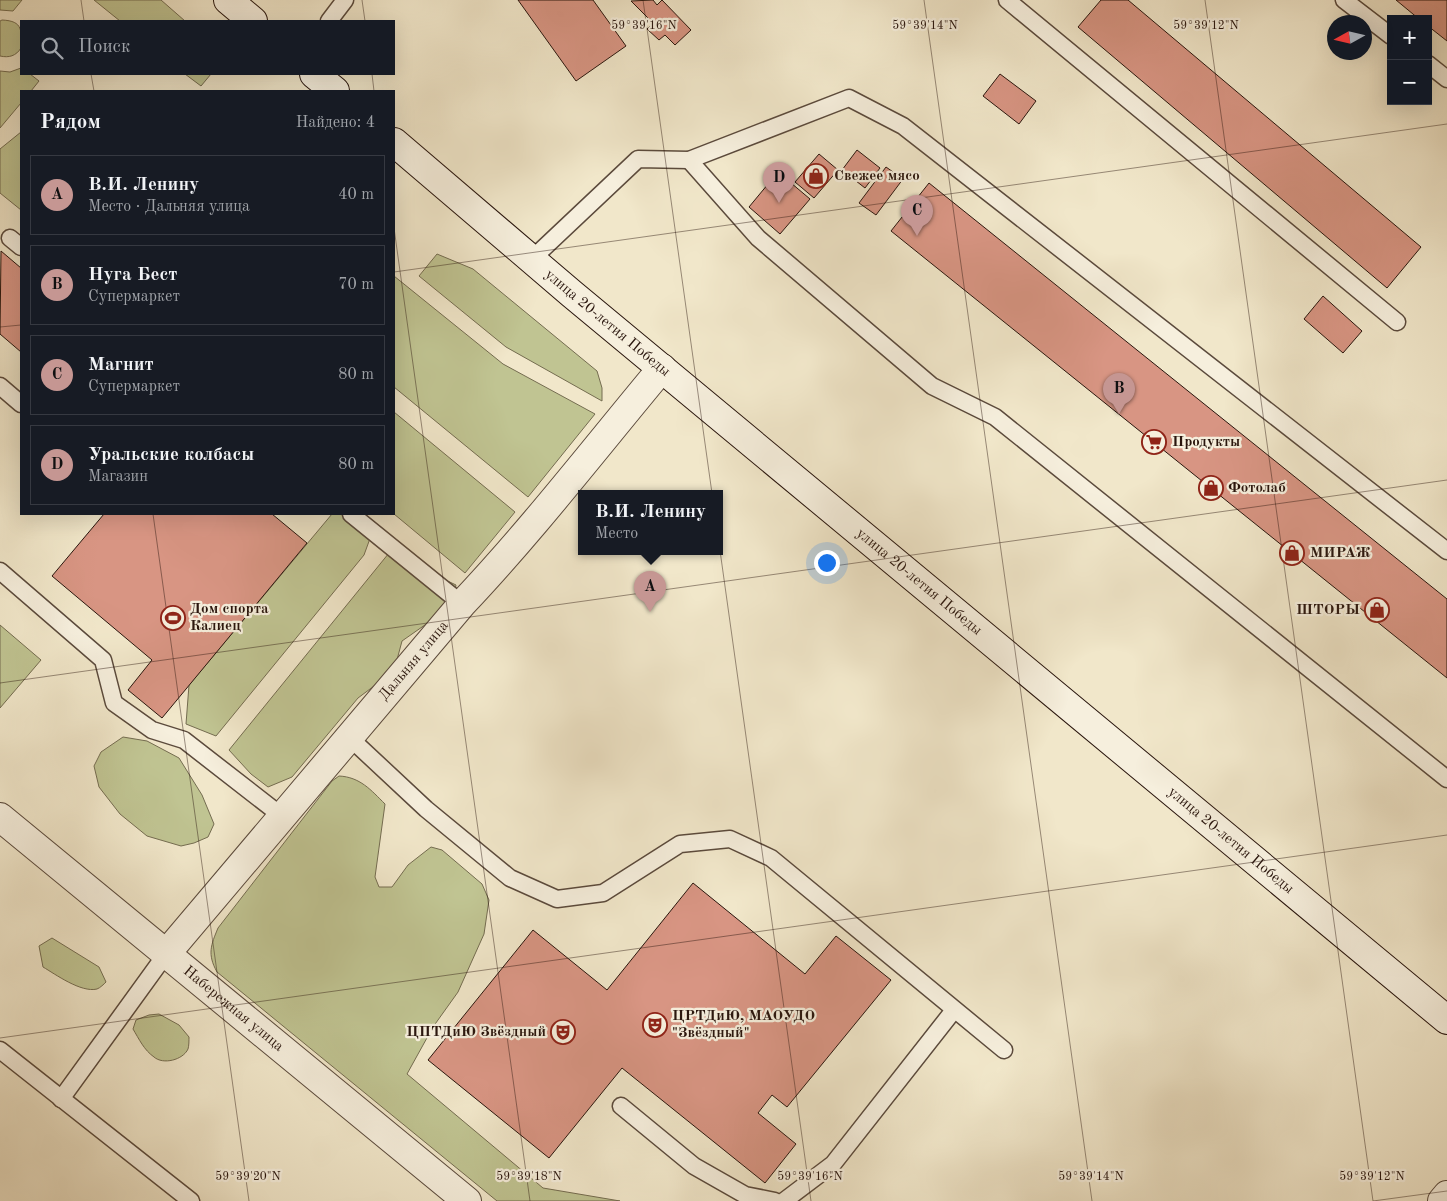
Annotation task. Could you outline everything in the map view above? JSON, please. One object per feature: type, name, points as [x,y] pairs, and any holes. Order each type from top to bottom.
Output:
[{"type":"street","points":[[228,0],[252,20]]},
{"type":"street","points":[[315,75],[334,90]]},
{"type":"street","name":"улица 20-летия Победы","points":[[395,143],[532,260],[1447,1020]]},
{"type":"street","name":"Дальняя улица","points":[[166,954],[462,604],[485,580],[662,368]]},
{"type":"street","name":"Набережная улица","points":[[0,817],[467,1201]]},
{"type":"street","points":[[1442,1201],[1447,1195]]},
{"type":"lane","points":[[330,20],[345,0]]},
{"type":"lane","points":[[1007,0],[1397,322]]},
{"type":"lane","points":[[1344,0],[1387,33]]},
{"type":"lane","points":[[1432,67],[1447,79]]},
{"type":"lane","points":[[532,260],[638,159],[689,160],[849,98],[903,126],[1447,551]]},
{"type":"lane","points":[[689,160],[758,238],[932,386],[995,417],[1447,779]]},
{"type":"lane","points":[[2,392],[20,403]]},
{"type":"lane","points":[[352,515],[462,604]]},
{"type":"lane","points":[[0,571],[104,660],[114,702],[152,730],[184,740],[283,817]]},
{"type":"lane","points":[[350,738],[426,809],[510,878],[557,899],[603,893],[680,844],[730,840],[770,858],[1004,1050]]},
{"type":"lane","points":[[61,1099],[166,954]]},
{"type":"lane","points":[[784,1201],[833,1164],[954,1010]]},
{"type":"lane","points":[[0,1050],[191,1201]]},
{"type":"lane","points":[[621,1106],[694,1166],[745,1195],[775,1201]]},
{"type":"green space","points":[[0,0],[22,0],[13,11],[0,10]]},
{"type":"green space","points":[[94,0],[161,0],[184,20],[119,20]]},
{"type":"green space","points":[[0,21],[14,22],[20,28],[20,49],[15,55],[0,56]]},
{"type":"green space","points":[[20,68],[20,75],[31,75],[39,81],[32,90],[20,90],[20,104],[0,128],[0,71],[10,72]]},
{"type":"green space","points":[[186,75],[210,75],[201,86]]},
{"type":"green space","points":[[20,133],[20,209],[0,193],[0,149]]},
{"type":"green space","points":[[437,254],[473,269],[597,371],[602,388],[602,401],[506,347],[419,276]]},
{"type":"green space","points":[[395,277],[503,364],[595,414],[528,497],[395,388]]},
{"type":"green space","points":[[395,413],[515,512],[465,573],[395,515]]},
{"type":"green space","points":[[331,515],[348,515],[372,533],[364,555],[216,736],[186,724],[189,685]]},
{"type":"green space","points":[[389,553],[456,585],[452,606],[402,641],[394,671],[358,698],[292,777],[268,787],[251,774],[229,750]]},
{"type":"green space","points":[[0,625],[41,660],[0,708]]},
{"type":"green space","points":[[123,737],[147,741],[179,758],[202,795],[214,824],[208,837],[181,846],[147,836],[120,814],[99,787],[94,766],[101,752]]},
{"type":"green space","points":[[339,776],[359,782],[370,789],[385,804],[375,877],[379,887],[392,887],[408,865],[431,847],[442,850],[482,884],[489,900],[484,934],[458,992],[433,1027],[407,1074],[543,1188],[620,1201],[497,1201],[217,972],[212,960],[211,950],[218,928],[332,781]]},
{"type":"green space","points":[[52,938],[99,967],[106,982],[97,989],[83,988],[68,982],[43,967],[39,946]]},
{"type":"green space","points":[[159,1014],[179,1025],[189,1037],[188,1049],[182,1056],[167,1061],[154,1057],[145,1048],[133,1029],[136,1020],[149,1015]]},
{"type":"building","points":[[518,0],[593,0],[626,46],[576,81]]},
{"type":"building","points":[[653,0],[657,5],[662,0],[691,30],[675,45],[665,35],[659,40],[647,29],[653,23],[631,1]]},
{"type":"building","points":[[1101,0],[1128,0],[1421,247],[1387,288],[1078,27]]},
{"type":"building","points":[[1396,0],[1447,0],[1447,41],[1432,29],[1432,15],[1414,15]]},
{"type":"building","points":[[1000,74],[1036,101],[1019,124],[983,96]]},
{"type":"building","points":[[857,150],[880,168],[865,188],[842,170]]},
{"type":"building","name":"Свежее мясо","points":[[819,154],[838,170],[814,198],[795,182]]},
{"type":"building","points":[[886,167],[903,179],[876,215],[859,203]]},
{"type":"building","points":[[778,172],[810,199],[780,234],[749,207]]},
{"type":"building","points":[[929,183],[1447,599],[1447,678],[891,231]]},
{"type":"building","points":[[1,251],[20,267],[20,351],[0,334]]},
{"type":"building","points":[[1323,296],[1362,331],[1343,353],[1304,319]]},
{"type":"building","name":"Дом спорта Калиец","points":[[103,515],[273,515],[307,543],[162,718],[128,690],[152,660],[52,576]]},
{"type":"building","name":"ЦРТДиЮ, МАОУДО \"Звёздный\"","points":[[693,883],[805,974],[836,936],[891,980],[787,1107],[772,1095],[758,1113],[796,1144],[765,1183],[622,1068],[549,1158],[428,1060],[533,930],[607,990]]},
{"type":"place","name":"Свежее мясо","points":[[816,176]]},
{"type":"place","name":"Уральские колбасы","points":[[779,203]]},
{"type":"place","name":"Магнит","points":[[917,236]]},
{"type":"place","name":"Нуга Бест","points":[[1119,414]]},
{"type":"place","name":"Продукты","points":[[1154,442]]},
{"type":"place","name":"Фотолаб","points":[[1211,488]]},
{"type":"place","name":"МИРАЖ","points":[[1292,553]]},
{"type":"place","name":"ШТОРЫ","points":[[1377,610]]},
{"type":"place","name":"В.И. Ленину","points":[[650,612]]},
{"type":"place","name":"Дом спорта Калиец","points":[[173,618]]},
{"type":"place","name":"ЦРТДиЮ, МАОУДО \"Звёздный\"","points":[[655,1025]]},
{"type":"place","name":"ЦПТДиЮ Звёздный","points":[[563,1032]]}]
